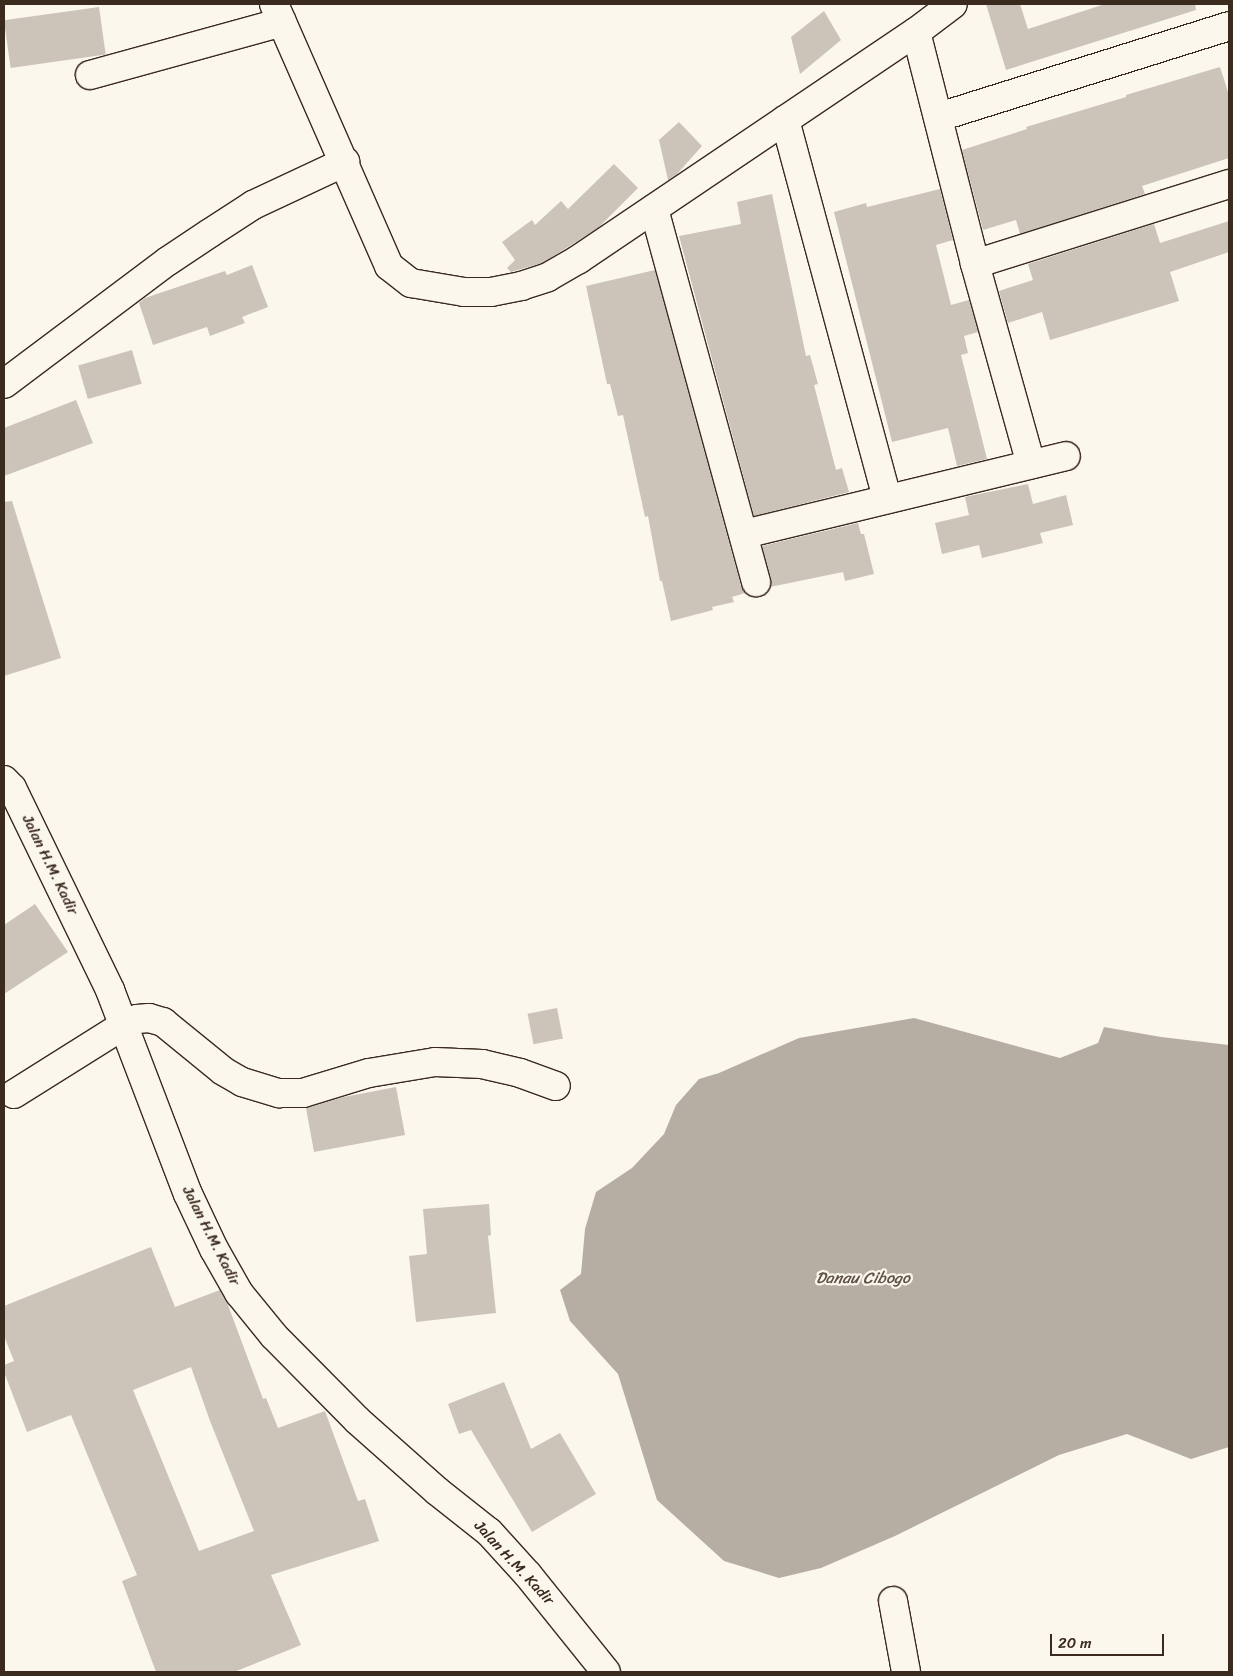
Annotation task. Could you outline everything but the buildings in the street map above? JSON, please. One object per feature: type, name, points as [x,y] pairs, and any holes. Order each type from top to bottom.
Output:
[{"type":"street","points":[[90,75],[278,13],[389,266],[411,283],[435,289],[491,292],[521,286],[548,277],[654,209],[916,32],[953,4]]},
{"type":"street","points":[[939,117],[1229,26]]},
{"type":"street","points":[[916,32],[975,264],[1031,464]]},
{"type":"street","points":[[785,120],[887,500]]},
{"type":"street","points":[[4,384],[168,260],[253,206],[345,162]]},
{"type":"street","points":[[975,264],[1229,184]]},
{"type":"street","points":[[654,209],[756,582]]},
{"type":"street","points":[[744,534],[1066,456]]},
{"type":"street","name":"Jalan H.M. Kadir","points":[[4,780],[12,788],[110,990],[188,1194],[214,1249],[240,1293],[274,1336],[356,1420],[437,1491],[489,1532],[528,1575],[606,1672]]},
{"type":"street","points":[[14,1094],[124,1024],[137,1019],[149,1018],[163,1022],[236,1078],[279,1093],[303,1093],[369,1073],[435,1062],[482,1064],[520,1073],[556,1086]]},
{"type":"street","points":[[893,1600],[906,1672]]},
{"type":"water","name":"Danau Cibogo","points":[[914,1018],[1060,1058],[1098,1043],[1104,1027],[1161,1037],[1229,1045],[1229,1447],[1191,1459],[1127,1434],[1059,1455],[895,1536],[821,1568],[779,1578],[724,1561],[657,1500],[618,1374],[570,1321],[560,1290],[581,1274],[585,1229],[596,1192],[632,1168],[664,1134],[676,1105],[699,1079],[719,1073],[799,1038]]}]
